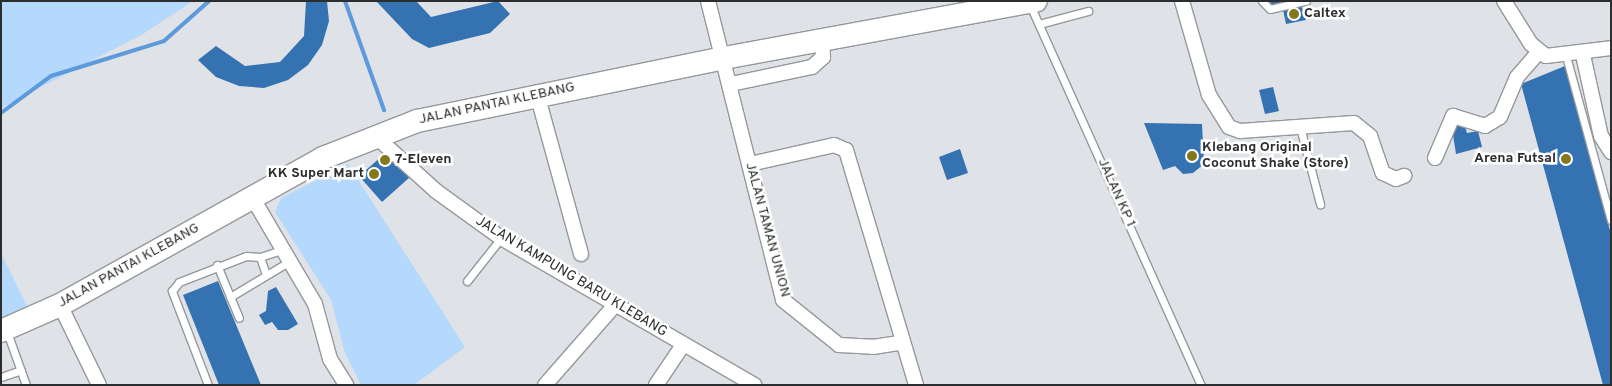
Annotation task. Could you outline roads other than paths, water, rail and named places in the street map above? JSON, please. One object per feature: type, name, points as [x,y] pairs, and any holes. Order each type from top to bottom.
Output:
[{"type":"highway","name":"JALAN PANTAI KLEBANG","points":[[3,330],[60,305],[252,197],[374,135],[537,94],[1032,2]]},
{"type":"street","name":"JALAN TAMAN UNION","points":[[708,1],[724,58],[783,300],[839,344],[873,347],[903,342]]},
{"type":"street","points":[[1182,1],[1208,95],[1220,119],[1240,131],[1354,122],[1370,136],[1383,173],[1396,179],[1404,176]]},
{"type":"street","points":[[1504,1],[1539,52],[1566,56],[1583,55],[1611,48]]},
{"type":"street","points":[[730,84],[812,67],[823,57],[822,40]]},
{"type":"street","points":[[1435,158],[1453,116],[1484,126],[1500,117],[1517,77],[1539,52]]},
{"type":"street","points":[[1583,55],[1601,136],[1611,152]]},
{"type":"street","points":[[537,94],[581,254]]},
{"type":"street","name":"JALAN KAMPUNG BARU KLEBANG","points":[[374,135],[436,191],[502,238],[755,385]]},
{"type":"street","points":[[750,164],[834,144],[846,150],[916,385]]},
{"type":"street","points":[[252,197],[288,255],[315,304],[330,359],[346,385]]},
{"type":"street","points":[[545,385],[616,304]]},
{"type":"street","points":[[60,305],[99,385]]},
{"type":"street","points":[[656,385],[684,345]]},
{"type":"lane","points":[[1262,1],[1277,8],[1306,1]]},
{"type":"lane","name":"JALAN KP 1","points":[[1032,2],[1038,24],[1201,385]]},
{"type":"lane","points":[[1038,24],[1088,11]]},
{"type":"lane","points":[[1566,56],[1611,220]]},
{"type":"lane","points":[[1300,127],[1320,204]]},
{"type":"lane","points":[[467,281],[502,238]]},
{"type":"lane","points":[[208,385],[172,291],[179,282],[218,265],[260,257],[288,255]]},
{"type":"lane","points":[[230,297],[266,274],[288,255]]},
{"type":"lane","points":[[260,257],[266,274]]},
{"type":"lane","points":[[218,265],[240,318]]},
{"type":"lane","points":[[3,330],[26,385]]},
{"type":"lane","points":[[1,377],[20,370]]},
{"type":"waterway","points":[[1,113],[51,76],[164,41],[209,1]]},
{"type":"waterway","points":[[345,1],[384,110]]},
{"type":"place","name":"Caltex","points":[[1294,14]]},
{"type":"place","name":"Klebang Original Coconut Shake (Store)","points":[[1192,156]]},
{"type":"place","name":"Arena Futsal","points":[[1566,159]]},
{"type":"place","name":"7-Eleven","points":[[385,160]]},
{"type":"place","name":"KK Super Mart","points":[[374,174]]}]
